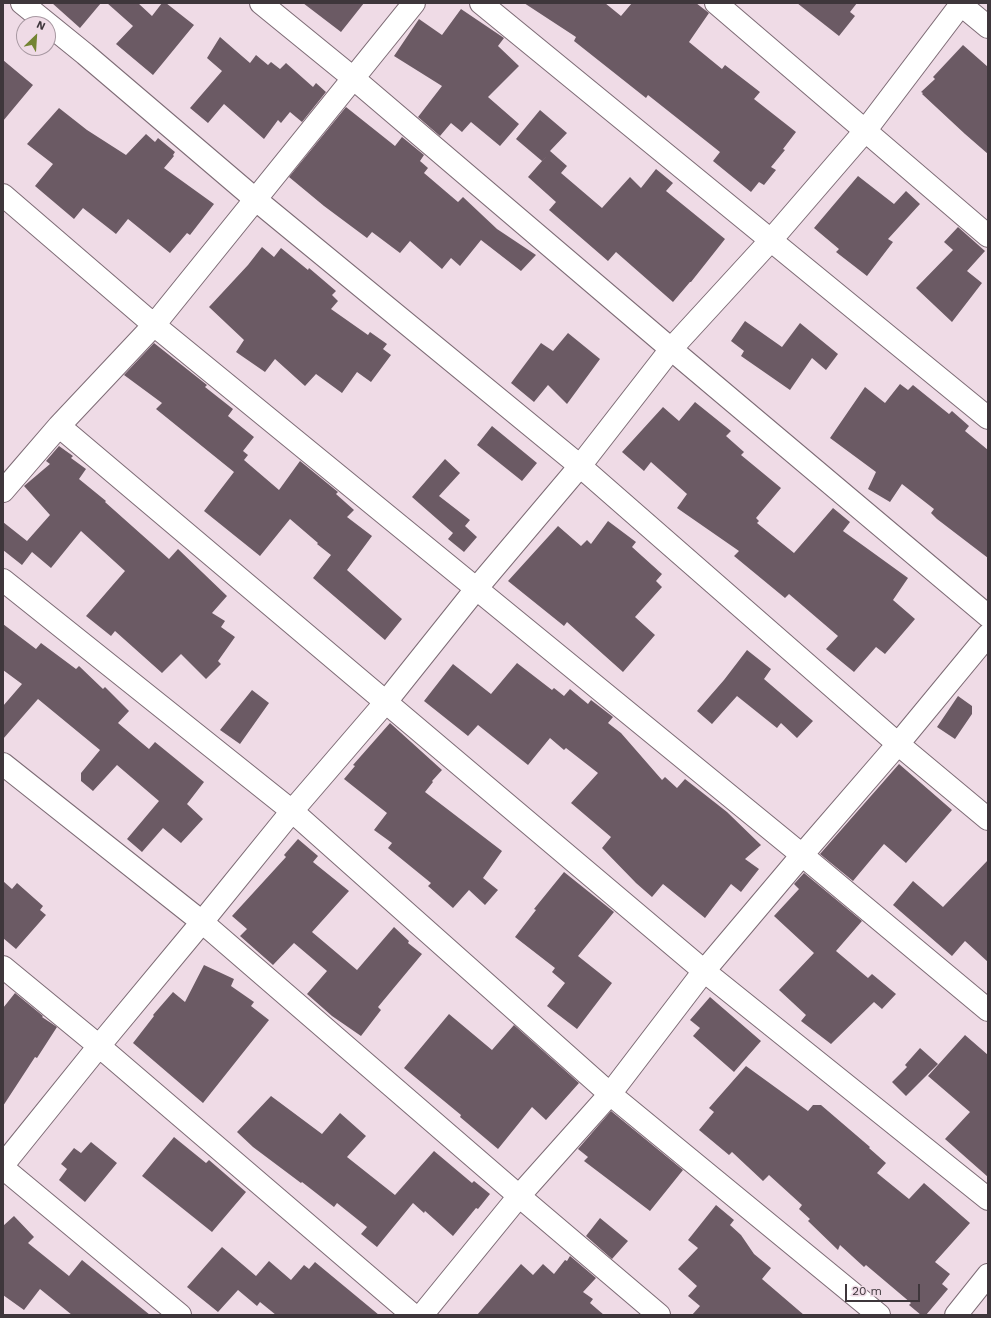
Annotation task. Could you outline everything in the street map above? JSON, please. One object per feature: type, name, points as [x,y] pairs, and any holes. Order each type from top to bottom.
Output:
[{"type":"street","points":[[22,3],[255,200],[580,466],[898,744],[988,819]]},
{"type":"street","points":[[261,3],[353,78],[671,349],[988,616]]},
{"type":"street","points":[[3,491],[59,426],[154,325],[414,3]]},
{"type":"street","points":[[481,3],[988,418]]},
{"type":"street","points":[[716,3],[988,236]]},
{"type":"street","points":[[180,1315],[3,1166],[98,1046],[202,922],[292,811],[385,703],[476,589],[580,466],[671,349],[771,240],[865,131],[961,4],[988,27]]},
{"type":"street","points":[[3,195],[154,325],[802,854],[988,1010]]},
{"type":"street","points":[[59,426],[704,971],[988,1199]]},
{"type":"street","points":[[3,580],[292,811],[610,1094],[879,1315]]},
{"type":"street","points":[[422,1315],[519,1196],[610,1094],[704,971],[802,854],[898,744],[988,634]]},
{"type":"street","points":[[3,764],[202,922],[659,1315]]},
{"type":"street","points":[[3,967],[98,1046],[413,1315]]},
{"type":"street","points":[[956,1315],[988,1275]]},
{"type":"building","points":[[52,3],[101,3],[80,28]]},
{"type":"building","points":[[107,3],[138,3],[152,16],[162,3],[166,3],[194,25],[153,75],[116,44],[133,26]]},
{"type":"building","points":[[303,3],[364,3],[341,32]]},
{"type":"building","points":[[524,3],[605,3],[621,16],[632,3],[696,3],[709,13],[689,42],[722,69],[725,65],[760,92],[754,99],[796,132],[783,149],[785,150],[771,167],[776,170],[764,185],[759,182],[751,192],[713,161],[720,152],[648,95],[646,98],[574,41],[576,37]]},
{"type":"building","points":[[797,3],[857,3],[850,12],[855,16],[839,36]]},
{"type":"building","points":[[461,9],[504,38],[498,46],[519,66],[488,97],[519,124],[500,146],[471,122],[462,132],[451,123],[440,136],[418,117],[442,86],[394,56],[419,19],[442,35]]},
{"type":"building","points":[[220,37],[250,63],[256,55],[268,65],[271,62],[280,69],[286,63],[313,87],[316,83],[326,92],[302,122],[290,112],[281,123],[278,120],[264,139],[224,104],[208,123],[190,108],[222,71],[207,58]]},
{"type":"building","points":[[963,45],[988,67],[988,154],[921,92],[935,79],[933,77]]},
{"type":"building","points":[[3,60],[33,85],[3,121]]},
{"type":"building","points":[[346,107],[395,146],[402,137],[424,155],[420,161],[428,168],[424,173],[458,202],[463,197],[497,229],[536,255],[521,271],[481,240],[460,266],[451,258],[442,269],[410,241],[400,253],[372,232],[367,238],[324,206],[289,177]]},
{"type":"building","points":[[59,108],[87,130],[126,155],[146,134],[155,142],[158,138],[175,152],[173,155],[174,156],[164,168],[214,204],[190,235],[187,233],[170,253],[128,219],[116,234],[83,208],[74,219],[35,186],[53,164],[27,144]]},
{"type":"building","points":[[540,110],[567,133],[550,151],[567,166],[561,173],[602,208],[630,177],[641,188],[656,169],[673,183],[666,191],[725,239],[673,302],[616,252],[608,261],[549,210],[556,202],[528,177],[550,152],[542,161],[516,139]]},
{"type":"building","points":[[858,176],[894,204],[906,191],[920,204],[888,239],[893,242],[867,276],[836,252],[839,249],[814,228]]},
{"type":"building","points":[[958,227],[985,251],[967,271],[982,283],[952,322],[916,288],[953,250],[944,242]]},
{"type":"building","points":[[262,247],[274,257],[281,248],[308,270],[309,268],[336,291],[332,295],[338,301],[331,309],[368,335],[370,332],[387,344],[383,349],[391,355],[371,382],[357,372],[342,393],[316,374],[305,386],[275,359],[265,372],[236,352],[244,340],[209,307],[248,265]]},
{"type":"building","points":[[745,321],[782,347],[800,323],[838,354],[826,370],[812,358],[790,390],[741,356],[744,351],[731,341]]},
{"type":"building","points":[[568,333],[600,359],[567,404],[548,385],[534,402],[511,383],[541,343],[553,351]]},
{"type":"building","points":[[154,343],[207,385],[205,387],[233,409],[228,416],[254,437],[243,451],[248,455],[244,460],[279,490],[300,461],[338,492],[336,494],[354,510],[347,517],[372,536],[347,570],[402,619],[385,640],[313,578],[331,555],[290,519],[260,556],[204,511],[234,472],[156,409],[162,403],[124,375]]},
{"type":"building","points":[[900,384],[908,390],[913,385],[949,414],[952,411],[969,426],[965,431],[988,450],[988,558],[937,519],[931,513],[934,509],[902,484],[890,502],[868,489],[876,472],[830,438],[865,387],[885,403]]},
{"type":"building","points":[[695,402],[731,431],[726,436],[744,452],[741,455],[781,488],[756,518],[759,521],[757,523],[794,553],[833,508],[850,522],[843,531],[908,578],[893,600],[915,619],[885,654],[876,647],[854,672],[826,649],[838,636],[789,594],[785,598],[734,556],[739,551],[677,508],[687,494],[651,462],[644,471],[622,452],[663,407],[679,421]]},
{"type":"building","points":[[492,426],[537,463],[522,481],[477,445]]},
{"type":"building","points":[[59,446],[73,456],[71,458],[86,469],[79,479],[106,501],[105,502],[169,559],[178,549],[227,596],[212,613],[225,621],[221,627],[235,637],[218,661],[221,664],[206,679],[181,654],[162,673],[115,631],[111,636],[86,616],[125,571],[81,531],[51,568],[32,552],[22,565],[3,550],[3,522],[27,541],[50,515],[24,486],[50,464],[46,461]]},
{"type":"building","points":[[445,459],[460,473],[439,496],[470,520],[465,526],[477,537],[464,552],[448,539],[453,533],[412,497]]},
{"type":"building","points":[[608,521],[636,542],[632,547],[662,574],[656,581],[662,587],[635,617],[655,635],[623,672],[567,622],[564,626],[508,581],[558,526],[581,546],[587,540],[591,544]]},
{"type":"building","points":[[3,624],[36,649],[41,643],[76,669],[79,666],[103,689],[105,687],[129,711],[118,723],[149,749],[155,742],[204,782],[187,804],[203,819],[181,843],[163,828],[142,852],[127,839],[159,801],[117,765],[93,791],[81,781],[81,773],[100,750],[38,699],[3,739],[3,706],[22,684],[3,670]]},
{"type":"building","points":[[747,650],[771,669],[764,679],[813,721],[797,738],[781,723],[777,728],[737,696],[712,724],[697,711],[724,680]]},
{"type":"building","points":[[517,663],[552,690],[554,688],[564,696],[570,689],[588,704],[591,700],[613,717],[608,723],[621,733],[662,780],[665,777],[677,788],[685,779],[727,812],[761,845],[745,859],[759,869],[741,892],[731,884],[705,918],[663,884],[652,897],[602,848],[611,837],[571,803],[598,773],[566,748],[564,750],[550,738],[528,765],[478,725],[468,736],[424,701],[453,664],[491,694]]},
{"type":"building","points":[[252,690],[269,703],[240,744],[220,730]]},
{"type":"building","points":[[958,696],[972,706],[972,714],[955,739],[937,727]]},
{"type":"building","points":[[390,723],[442,770],[425,792],[502,851],[483,878],[498,890],[485,905],[469,890],[453,908],[428,886],[431,883],[388,848],[392,843],[374,830],[387,813],[344,779],[355,766],[353,765]]},
{"type":"building","points":[[899,764],[952,810],[906,863],[884,844],[853,881],[820,854]]},
{"type":"building","points":[[298,839],[318,856],[313,862],[349,891],[312,932],[357,970],[394,927],[409,941],[408,943],[422,954],[378,1007],[381,1010],[361,1036],[332,1016],[307,994],[327,971],[294,943],[273,965],[240,936],[247,929],[232,916],[286,857],[284,855]]},
{"type":"building","points":[[988,860],[988,962],[965,941],[952,956],[893,905],[913,881],[943,907]]},
{"type":"building","points":[[564,872],[614,912],[578,956],[612,983],[577,1029],[547,1006],[565,983],[552,972],[555,968],[515,937],[536,910],[534,909]]},
{"type":"building","points":[[804,873],[862,921],[836,951],[868,978],[872,974],[896,994],[882,1009],[874,1002],[831,1044],[801,1021],[806,1015],[779,990],[814,953],[774,916],[799,889],[794,884]]},
{"type":"building","points":[[3,881],[12,889],[17,883],[43,906],[40,910],[46,915],[16,949],[3,938]]},
{"type":"building","points":[[204,965],[234,979],[231,986],[254,1002],[251,1006],[269,1020],[203,1103],[133,1043],[154,1016],[153,1015],[173,992],[185,1002]]},
{"type":"building","points":[[15,993],[43,1016],[42,1017],[57,1027],[37,1058],[35,1057],[3,1106],[3,1008]]},
{"type":"building","points":[[710,997],[761,1041],[734,1072],[693,1036],[700,1028],[690,1020]]},
{"type":"building","points":[[449,1014],[492,1050],[514,1025],[579,1083],[546,1120],[532,1107],[498,1149],[460,1117],[461,1115],[404,1068]]},
{"type":"building","points":[[965,1035],[988,1055],[988,1177],[945,1139],[970,1112],[928,1076]]},
{"type":"building","points":[[920,1048],[938,1064],[906,1096],[892,1082],[907,1067],[905,1065]]},
{"type":"building","points":[[746,1066],[808,1111],[813,1105],[821,1105],[870,1147],[869,1148],[886,1163],[877,1173],[909,1199],[924,1183],[970,1223],[935,1262],[950,1274],[942,1284],[948,1289],[926,1315],[921,1315],[909,1305],[911,1303],[866,1265],[864,1267],[840,1245],[838,1250],[808,1221],[810,1219],[799,1209],[802,1205],[769,1175],[763,1181],[732,1152],[729,1155],[699,1130],[714,1112],[709,1108]]},
{"type":"building","points":[[271,1096],[322,1134],[340,1113],[366,1136],[347,1157],[395,1195],[434,1151],[472,1183],[474,1181],[490,1194],[478,1209],[476,1208],[453,1236],[425,1211],[424,1213],[413,1203],[377,1247],[361,1234],[367,1227],[337,1203],[334,1207],[302,1182],[301,1183],[253,1147],[237,1132]]},
{"type":"building","points":[[611,1111],[683,1170],[650,1211],[584,1161],[588,1157],[578,1149]]},
{"type":"building","points":[[174,1137],[206,1163],[209,1160],[246,1192],[212,1232],[142,1176]]},
{"type":"building","points":[[91,1142],[117,1163],[85,1202],[59,1180],[67,1169],[61,1164],[74,1148],[81,1153]]},
{"type":"building","points":[[716,1205],[734,1220],[730,1225],[741,1235],[754,1254],[771,1268],[762,1279],[804,1315],[692,1315],[700,1306],[688,1296],[697,1286],[678,1269],[698,1248],[688,1240]]},
{"type":"building","points":[[14,1216],[34,1237],[28,1243],[69,1276],[82,1260],[150,1315],[72,1315],[40,1289],[24,1310],[3,1295],[3,1226]]},
{"type":"building","points":[[600,1218],[628,1241],[612,1259],[586,1236]]},
{"type":"building","points":[[222,1247],[256,1276],[269,1261],[291,1280],[304,1265],[309,1269],[315,1262],[379,1315],[276,1315],[260,1302],[257,1306],[238,1290],[218,1312],[187,1287]]},
{"type":"building","points":[[570,1256],[596,1278],[583,1292],[593,1299],[590,1303],[604,1315],[477,1315],[521,1264],[533,1275],[543,1264],[554,1274]]}]
